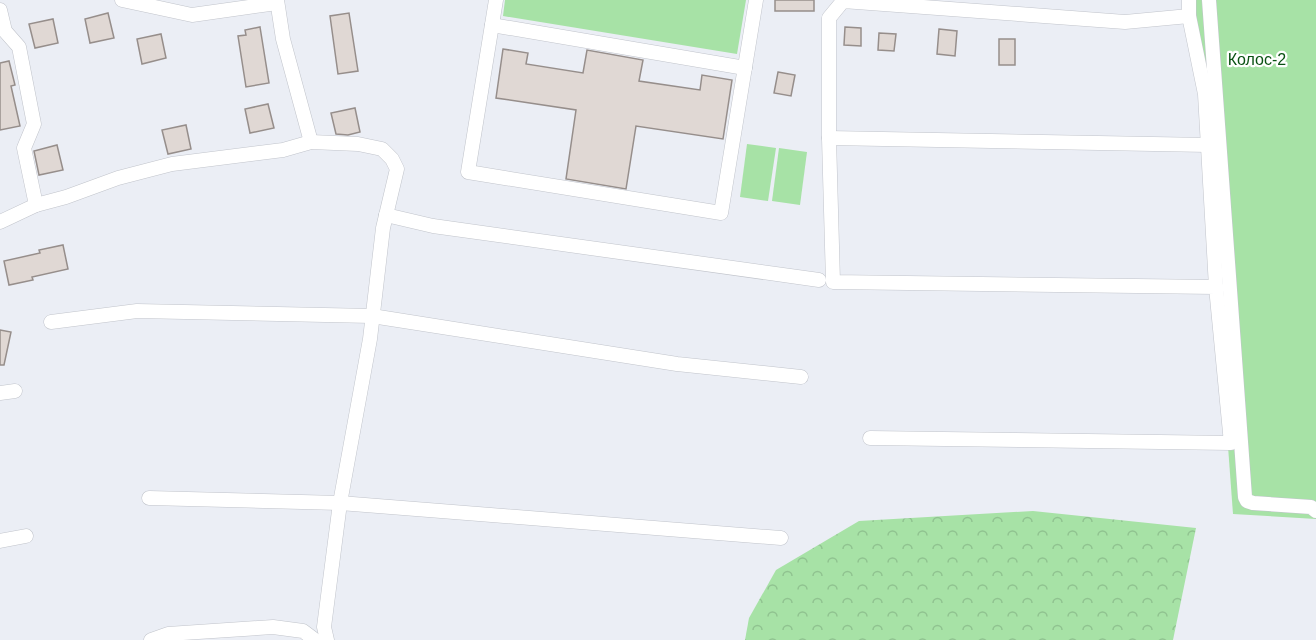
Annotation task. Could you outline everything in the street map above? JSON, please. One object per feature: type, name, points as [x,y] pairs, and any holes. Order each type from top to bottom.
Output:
[{"type":"street","points":[[122,0],[192,15],[277,1],[283,39],[310,142]]},
{"type":"street","points":[[496,0],[468,172],[721,213],[756,0]]},
{"type":"street","points":[[870,438],[1231,443],[1216,287],[1205,94],[1189,0]]},
{"type":"street","points":[[1209,0],[1245,496],[1247,501],[1253,503],[1311,507],[1316,511]]},
{"type":"street","points":[[1190,16],[1125,22],[843,1],[830,18],[829,138],[833,282],[1216,287]]},
{"type":"street","points":[[0,10],[5,31],[19,47],[34,124],[24,148],[36,205]]},
{"type":"street","points":[[492,25],[745,68]]},
{"type":"street","points":[[829,138],[1208,145]]},
{"type":"street","points":[[0,222],[36,205],[118,178],[172,164],[283,150],[310,142],[358,144],[382,149],[392,159],[397,169],[386,215],[372,316],[340,503],[324,627],[327,640]]},
{"type":"street","points":[[386,215],[433,226],[819,280]]},
{"type":"street","points":[[51,322],[137,311],[372,316],[677,364],[801,377]]},
{"type":"street","points":[[0,393],[15,391]]},
{"type":"street","points":[[149,498],[340,503],[782,538]]},
{"type":"street","points":[[0,542],[26,536]]},
{"type":"street","points":[[151,640],[168,634],[273,627],[303,631],[315,640]]},
{"type":"green space","points":[[505,0],[746,0],[737,54],[503,16]]},
{"type":"green space","name":"Колос-2","points":[[1195,0],[1316,0],[1316,519],[1233,514]]},
{"type":"green space","points":[[747,144],[776,148],[768,201],[740,197]]},
{"type":"green space","points":[[779,148],[807,152],[800,205],[772,201]]},
{"type":"green space","points":[[1033,511],[1196,528],[1173,640],[745,640],[749,618],[776,570],[859,521]]},
{"type":"building","points":[[775,0],[814,0],[814,11],[775,11]]},
{"type":"building","points":[[108,13],[114,38],[90,43],[85,19]]},
{"type":"building","points":[[349,13],[358,71],[338,74],[330,16]]},
{"type":"building","points":[[53,19],[58,43],[35,48],[29,24]]},
{"type":"building","points":[[260,27],[269,83],[246,87],[238,36],[246,35],[245,30]]},
{"type":"building","points":[[845,27],[861,28],[861,46],[844,45]]},
{"type":"building","points":[[939,29],[957,31],[955,56],[937,54]]},
{"type":"building","points":[[879,33],[896,34],[894,51],[878,50]]},
{"type":"building","points":[[161,34],[166,58],[142,64],[137,39]]},
{"type":"building","points":[[999,39],[1015,39],[1015,65],[999,65]]},
{"type":"building","points":[[503,49],[528,53],[526,64],[583,73],[587,50],[643,60],[639,81],[700,90],[702,75],[732,80],[723,139],[636,126],[626,189],[566,179],[576,110],[496,98]]},
{"type":"building","points":[[9,61],[15,85],[11,86],[20,126],[0,130],[0,63]]},
{"type":"building","points":[[778,72],[795,75],[791,96],[774,93]]},
{"type":"building","points":[[268,104],[274,128],[250,133],[245,109]]},
{"type":"building","points":[[355,108],[360,132],[348,135],[336,134],[331,113]]},
{"type":"building","points":[[186,125],[191,149],[168,154],[162,130]]},
{"type":"building","points":[[57,145],[63,170],[39,175],[34,151]]},
{"type":"building","points":[[63,245],[68,269],[9,285],[4,261]]},
{"type":"building","points":[[0,330],[11,332],[4,365],[0,365]]}]
